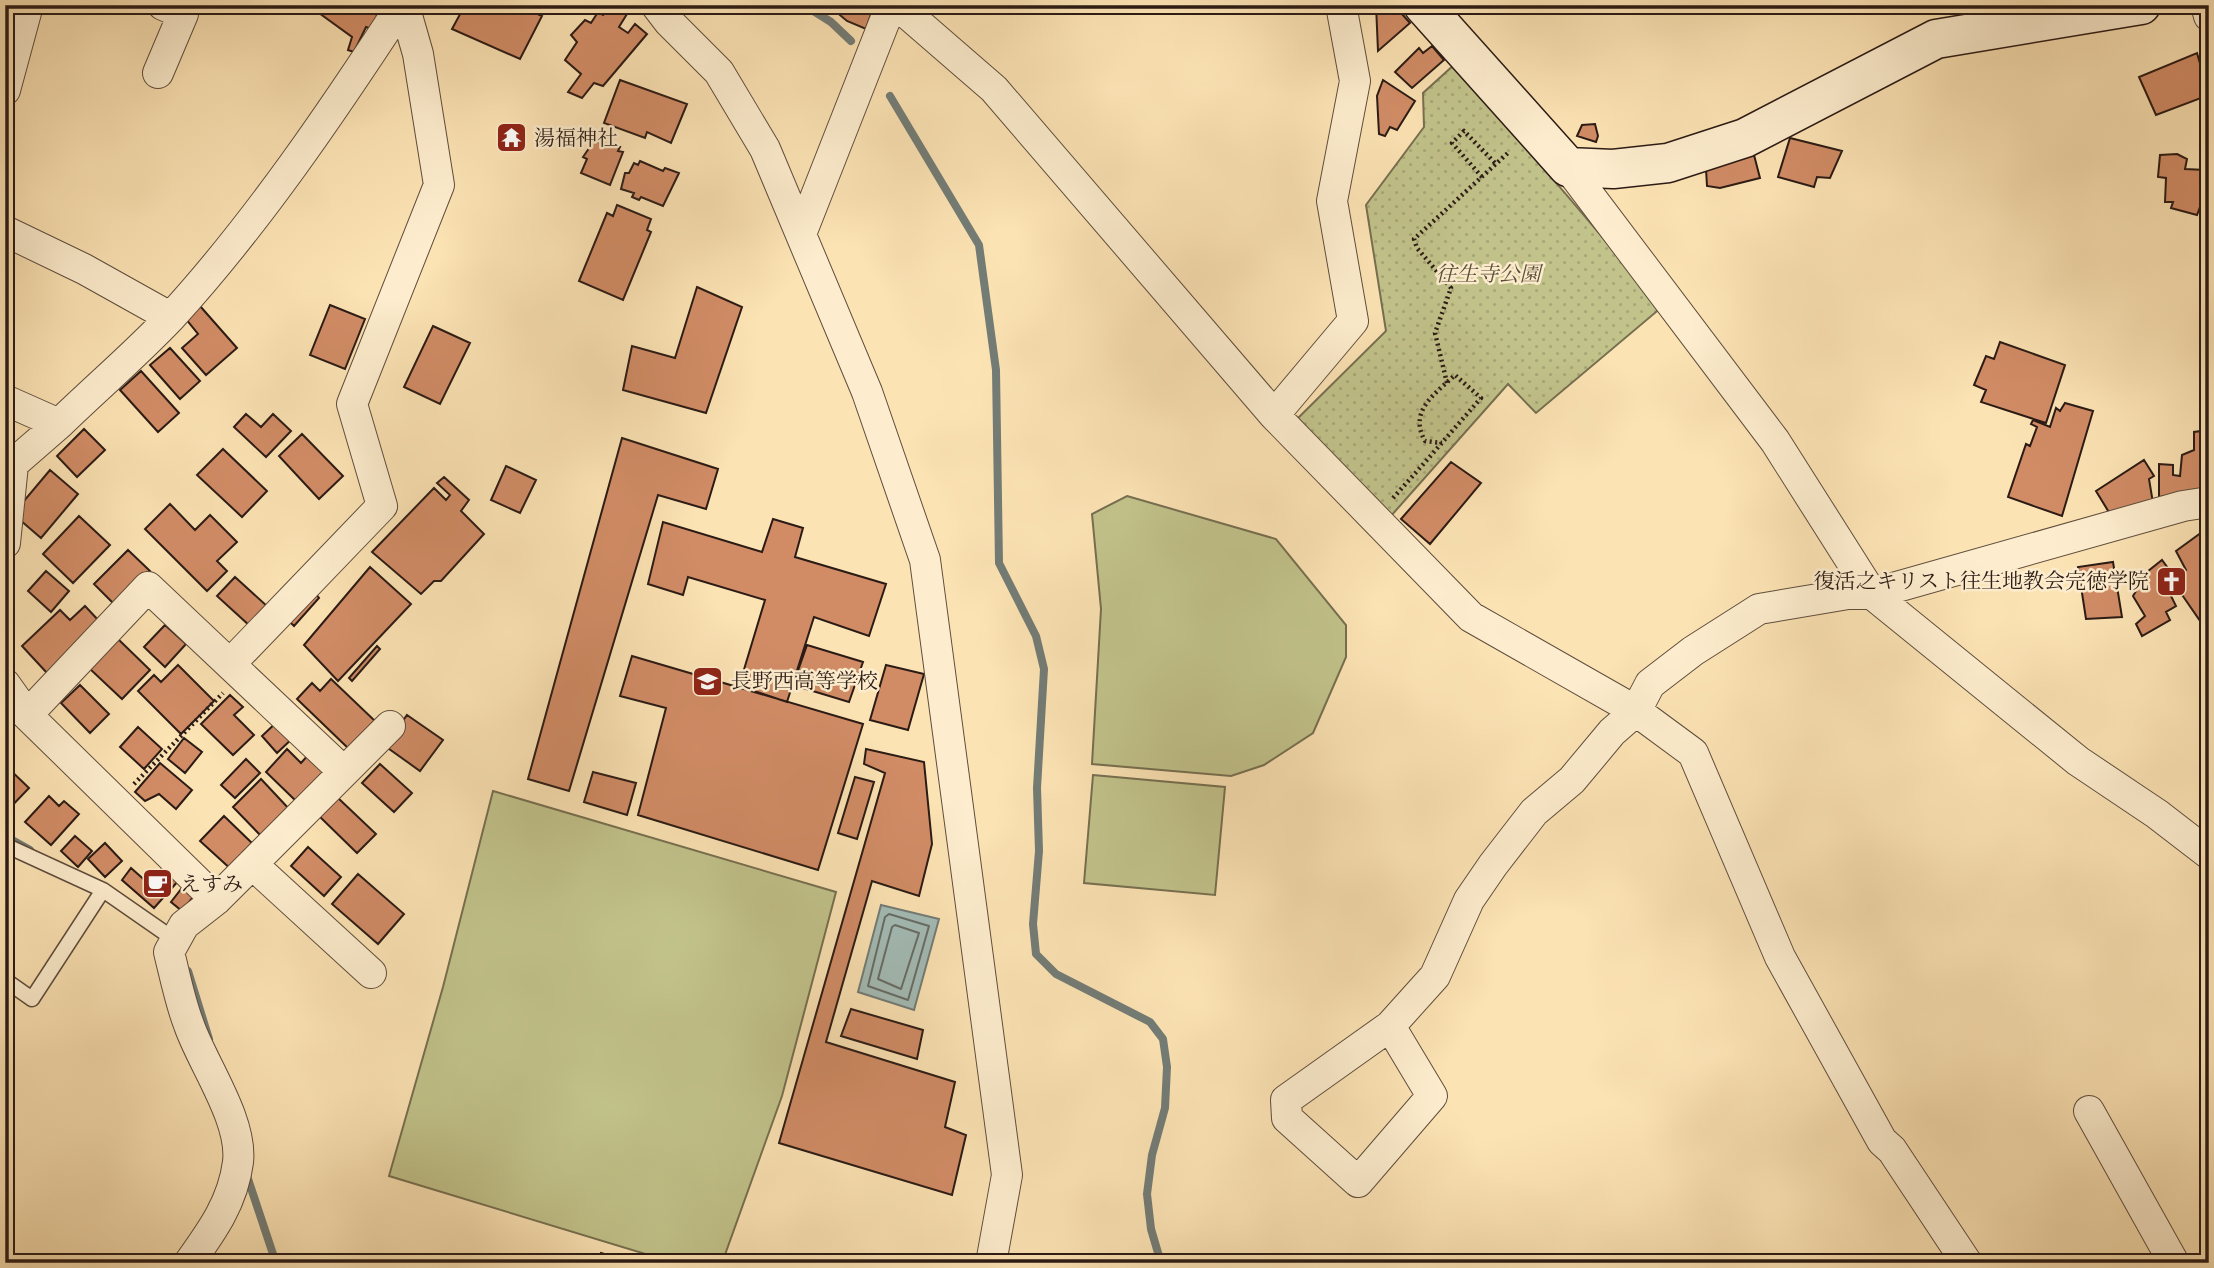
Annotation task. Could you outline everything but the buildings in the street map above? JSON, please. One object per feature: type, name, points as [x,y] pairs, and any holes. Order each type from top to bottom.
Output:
[{"type":"street","points":[[5,90],[28,5]]},
{"type":"street","points":[[158,73],[183,14],[163,5]]},
{"type":"street","points":[[5,543],[9,468],[59,424],[170,317],[291,167],[403,5]]},
{"type":"street","points":[[235,670],[382,506],[352,404],[439,185],[418,54],[403,5]]},
{"type":"street","points":[[656,5],[669,22],[719,72],[765,149],[867,392],[925,560],[1007,1175],[992,1263]]},
{"type":"street","points":[[801,234],[891,5]]},
{"type":"street","points":[[897,5],[994,89],[1275,415],[1471,617],[1636,710],[1693,753],[1780,957],[1882,1141],[1892,1150],[1967,1263]]},
{"type":"street","points":[[1275,415],[1353,321],[1332,201],[1355,81],[1341,5]]},
{"type":"street","points":[[1423,5],[1568,167],[1775,441],[1872,594],[2078,761],[2157,814],[2209,854]]},
{"type":"street","points":[[1568,167],[1613,169],[1668,163],[1745,138],[1936,39],[2141,5]]},
{"type":"street","points":[[2206,5],[2209,16]]},
{"type":"street","points":[[5,231],[84,269],[170,317]]},
{"type":"street","points":[[5,400],[59,424]]},
{"type":"street","points":[[1390,1026],[1432,1096],[1358,1182],[1287,1118],[1286,1100],[1390,1026],[1435,976],[1469,900],[1516,835],[1534,812],[1572,780],[1612,732],[1636,710],[1650,684],[1693,651],[1759,609],[1848,594],[1872,594],[2183,506],[2209,502]]},
{"type":"street","points":[[27,715],[148,587],[344,772]]},
{"type":"street","points":[[5,684],[27,715],[216,900]]},
{"type":"street","points":[[189,1263],[225,1212],[239,1160],[231,1120],[211,1069],[189,1027],[169,952],[184,925],[216,900],[390,726]]},
{"type":"street","points":[[251,864],[371,973]]},
{"type":"street","points":[[2089,1111],[2174,1263]]},
{"type":"lane","points":[[5,845],[103,890],[175,940]]},
{"type":"lane","points":[[5,980],[32,999],[103,890]]},
{"type":"path","points":[[1447,383],[1435,333],[1451,288],[1417,248],[1414,239],[1533,130]]},
{"type":"path","points":[[1482,177],[1452,143],[1464,131],[1496,164]]},
{"type":"path","points":[[1373,519],[1442,443],[1481,398],[1455,375],[1419,414],[1418,428],[1424,441],[1442,443]]},
{"type":"path","points":[[116,802],[235,670]]},
{"type":"green space","name":"往生寺公園","points":[[1455,64],[1662,307],[1536,413],[1508,384],[1390,517],[1288,428],[1386,331],[1366,205],[1424,127],[1423,93]]},
{"type":"green space","points":[[1127,496],[1276,539],[1346,625],[1346,657],[1313,733],[1264,765],[1231,776],[1092,764],[1101,609],[1092,514]]},
{"type":"green space","points":[[1093,775],[1225,787],[1215,895],[1084,883]]},
{"type":"green space","points":[[493,791],[836,892],[782,1096],[722,1263],[675,1263],[389,1176],[443,987]]},
{"type":"water","points":[[881,905],[939,919],[914,1010],[858,992]]},
{"type":"waterway","points":[[804,5],[831,22],[851,41]]},
{"type":"waterway","points":[[890,96],[979,245],[996,370],[999,563],[1036,636],[1044,669],[1037,788],[1039,851],[1033,924],[1036,954],[1056,974],[1150,1022],[1163,1039],[1167,1067],[1165,1108],[1152,1155],[1147,1194],[1151,1229],[1161,1263]]},
{"type":"waterway","points":[[5,836],[30,850]]},
{"type":"waterway","points":[[188,971],[209,1039]]},
{"type":"waterway","points":[[247,1176],[276,1263]]},
{"type":"place","name":"湯福神社","points":[[511,138]]},
{"type":"place","name":"復活之キリスト往生地教会完徳学院","points":[[2172,581]]},
{"type":"place","name":"長野西高等学校","points":[[708,681]]},
{"type":"place","name":"えすみ","points":[[157,884]]}]
